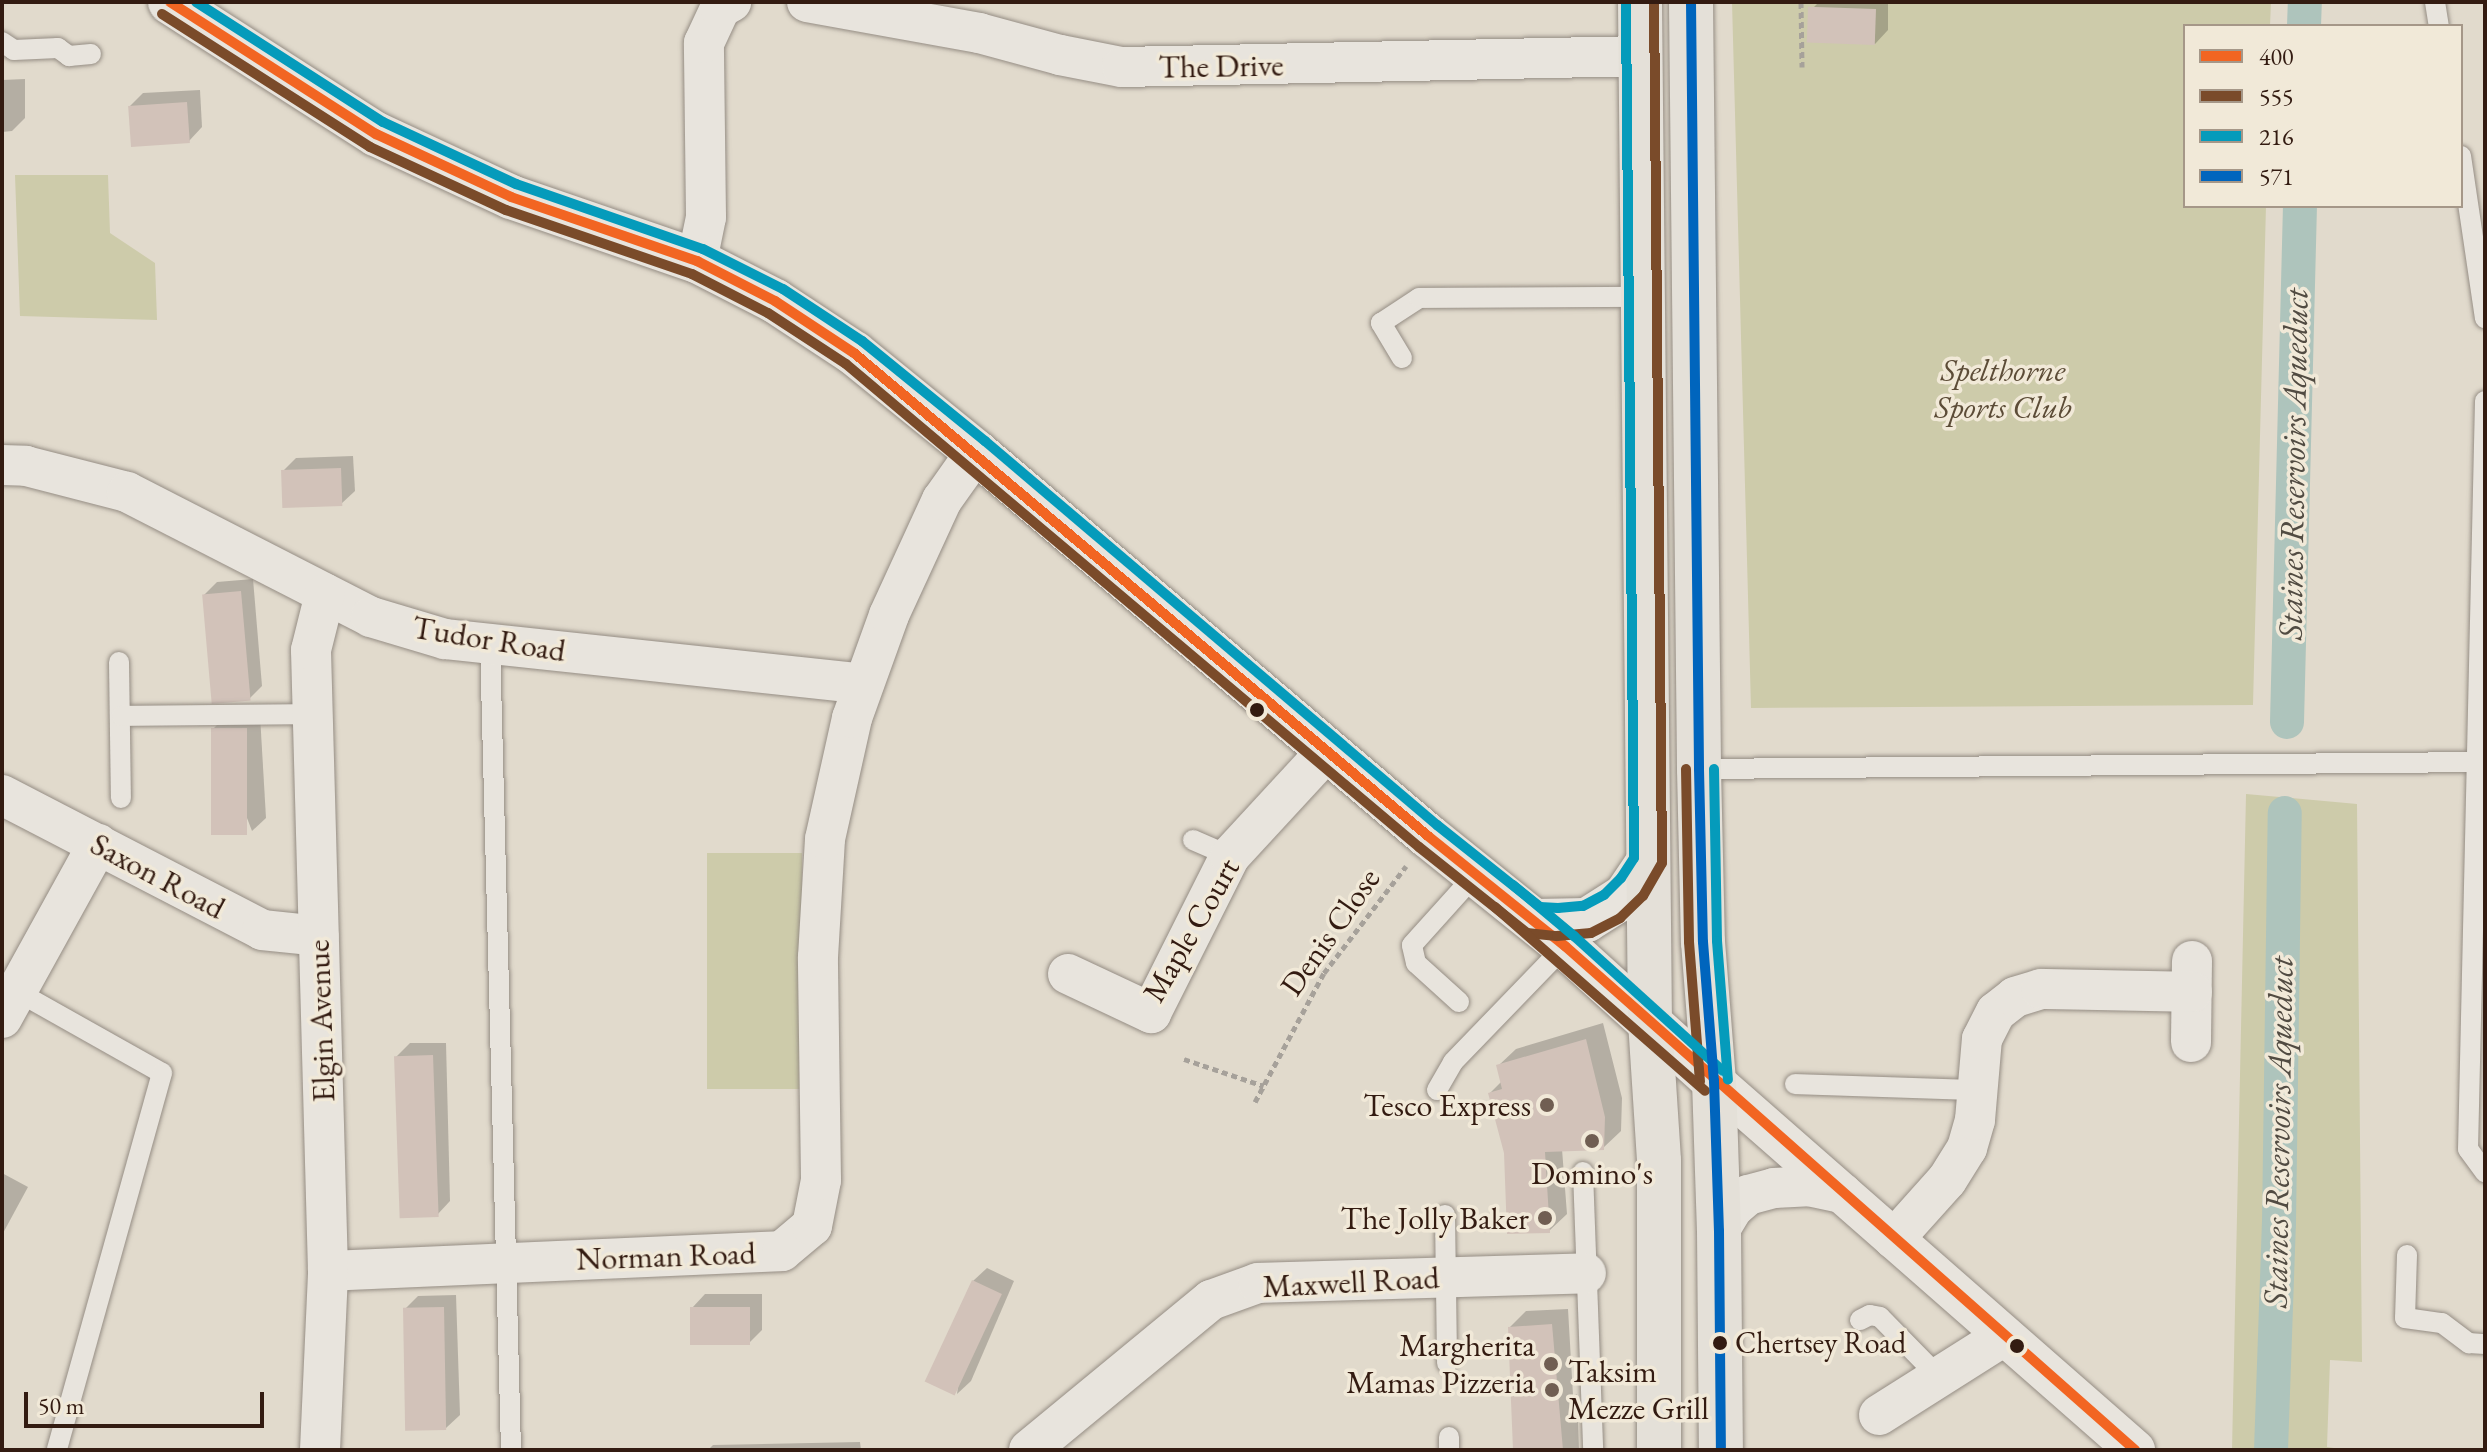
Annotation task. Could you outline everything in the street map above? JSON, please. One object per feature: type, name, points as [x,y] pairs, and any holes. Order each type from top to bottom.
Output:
[{"type":"highway","points":[[1640,2],[1650,1021],[1659,1161],[1659,1450]]},
{"type":"highway","points":[[1691,2],[1699,769],[1703,942],[1714,1081],[1719,1231],[1721,1450]]},
{"type":"highway","points":[[1650,1021],[1674,1006],[1703,942]]},
{"type":"highway","points":[[1659,1161],[1683,1114],[1714,1081]]},
{"type":"street","points":[[170,2],[376,134],[442,168],[511,197],[697,261],[775,301],[854,353],[976,452],[1428,836],[1550,933],[2135,1450]]},
{"type":"street","name":"The Drive","points":[[807,2],[979,33],[1060,55],[1122,67],[1641,56]]},
{"type":"street","points":[[697,261],[706,217],[704,43],[722,4]]},
{"type":"street","name":"Norman Road","points":[[328,1271],[782,1251],[812,1226],[821,1180],[818,957],[825,839],[852,718],[889,615],[942,500],[976,452]]},
{"type":"street","name":"Tudor Road","points":[[2,465],[26,466],[127,492],[371,617],[445,639],[864,684]]},
{"type":"street","name":"Elgin Avenue","points":[[320,1450],[328,1271],[311,650],[325,594]]},
{"type":"street","name":"Maple Court","points":[[1068,974],[1151,1013],[1230,856],[1327,751]]},
{"type":"street","name":"Saxon Road","points":[[2,795],[262,930],[319,936]]},
{"type":"street","points":[[7,997],[98,844]]},
{"type":"street","points":[[1550,933],[1587,920],[1625,896],[1648,862]]},
{"type":"street","points":[[1894,1239],[1947,1180],[1967,1148],[1978,1090],[1982,1039],[1996,1012],[2015,997],[2041,989],[2192,976],[2191,1042]]},
{"type":"street","points":[[1719,1231],[1733,1208],[1748,1195],[1774,1188],[1808,1186],[1842,1193]]},
{"type":"street","name":"Maxwell Road","points":[[1029,1450],[1211,1300],[1258,1283],[1586,1273]]},
{"type":"street","points":[[1879,1415],[2004,1336]]},
{"type":"lane","points":[[2435,2],[2439,24]]},
{"type":"lane","points":[[2,42],[14,50],[58,48],[69,56],[91,54]]},
{"type":"lane","points":[[2463,167],[2484,286],[2485,318]]},
{"type":"lane","points":[[1402,358],[1381,323],[1419,298],[1643,297]]},
{"type":"lane","points":[[2485,401],[2480,762],[2468,1149],[2485,1172]]},
{"type":"lane","points":[[490,643],[511,1450]]},
{"type":"lane","points":[[119,662],[121,798]]},
{"type":"lane","points":[[122,716],[313,714]]},
{"type":"lane","points":[[1699,769],[2480,762]]},
{"type":"lane","points":[[1193,840],[1230,856]]},
{"type":"lane","points":[[1459,1002],[1416,963],[1412,945],[1476,874]]},
{"type":"lane","points":[[1437,1090],[1453,1062],[1550,933]]},
{"type":"lane","points":[[7,997],[162,1073],[57,1450]]},
{"type":"lane","points":[[1795,1084],[1978,1090]]},
{"type":"lane","points":[[1583,1172],[1593,1450]]},
{"type":"lane","points":[[1445,1215],[1447,1363]]},
{"type":"lane","points":[[2407,1255],[2405,1318],[2442,1323],[2469,1343],[2485,1344]]},
{"type":"lane","points":[[1860,1320],[1870,1315],[1880,1317],[1939,1377]]},
{"type":"path","points":[[1801,2],[1802,67]]},
{"type":"path","name":"Denis Close","points":[[1255,1102],[1324,973],[1428,836]]},
{"type":"path","points":[[1184,1059],[1264,1086]]},
{"type":"green space","name":"Spelthorne Sports Club","points":[[1732,2],[2271,2],[2270,24],[2183,24],[2183,208],[2266,208],[2253,705],[1751,708]]},
{"type":"green space","points":[[15,175],[108,175],[110,233],[155,263],[157,320],[20,316]]},
{"type":"green space","points":[[2246,794],[2357,804],[2362,1362],[2330,1360],[2327,1447],[2348,1450],[2232,1450]]},
{"type":"green space","points":[[707,853],[802,853],[802,1089],[707,1089]]},
{"type":"building","points":[[1808,7],[1876,9],[1875,45],[1807,43]]},
{"type":"building","points":[[187,102],[190,143],[131,147],[128,106]]},
{"type":"building","points":[[341,468],[342,506],[282,508],[281,470]]},
{"type":"building","points":[[241,591],[251,701],[212,704],[202,594]]},
{"type":"building","points":[[211,728],[247,728],[247,835],[211,835]]},
{"type":"building","name":"Tesco Express","points":[[1586,1039],[1605,1117],[1604,1150],[1545,1152],[1550,1233],[1507,1234],[1504,1153],[1488,1093],[1502,1089],[1496,1065]]},
{"type":"building","points":[[433,1055],[439,1217],[400,1218],[394,1056]]},
{"type":"building","points":[[972,1280],[1002,1294],[955,1395],[925,1382]]},
{"type":"building","points":[[444,1307],[446,1430],[405,1431],[403,1308]]},
{"type":"building","points":[[690,1307],[750,1307],[750,1345],[690,1345]]},
{"type":"building","points":[[1552,1324],[1563,1450],[1513,1450],[1508,1327]]},
{"type":"waterway","name":"Staines Reservoirs Aqueduct","points":[[2304,24],[2305,2]]},
{"type":"waterway","name":"Staines Reservoirs Aqueduct","points":[[2287,722],[2300,208]]},
{"type":"waterway","name":"Staines Reservoirs Aqueduct","points":[[2271,1450],[2279,1223],[2285,813]]},
{"type":"transit line","name":"400","points":[[170,2],[376,134],[511,197],[697,261],[775,301],[854,353],[1428,836],[1565,946],[2135,1450]]},
{"type":"transit line","name":"216","points":[[196,2],[383,122],[516,184],[703,249],[783,289],[862,341],[985,441],[1437,825],[1540,907],[1558,908],[1583,906],[1604,895],[1621,878],[1634,858],[1626,2]]},
{"type":"transit line","name":"555","points":[[162,14],[370,147],[506,210],[692,274],[768,313],[846,364],[1419,847],[1527,933],[1557,936],[1591,933],[1620,918],[1643,896],[1662,863],[1654,2]]},
{"type":"transit line","name":"571","points":[[1691,2],[1699,769],[1703,942],[1714,1081],[1719,1231],[1721,1450]]},
{"type":"transit line","name":"555","points":[[1686,769],[1689,942],[1700,1082]]},
{"type":"transit line","name":"216","points":[[1714,769],[1717,941],[1728,1080]]},
{"type":"transit line","name":"216","points":[[1513,885],[1723,1071]]},
{"type":"transit line","name":"555","points":[[1495,907],[1705,1091]]},
{"type":"place","name":"Tesco Express","points":[[1547,1105]]},
{"type":"place","name":"Domino's","points":[[1592,1141]]},
{"type":"place","name":"The Jolly Baker","points":[[1545,1218]]},
{"type":"place","name":"Chertsey Road","points":[[1720,1343]]},
{"type":"place","name":"Margherita Mamas Pizzeria","points":[[1551,1364]]},
{"type":"place","name":"Taksim Mezze Grill","points":[[1552,1390]]}]
